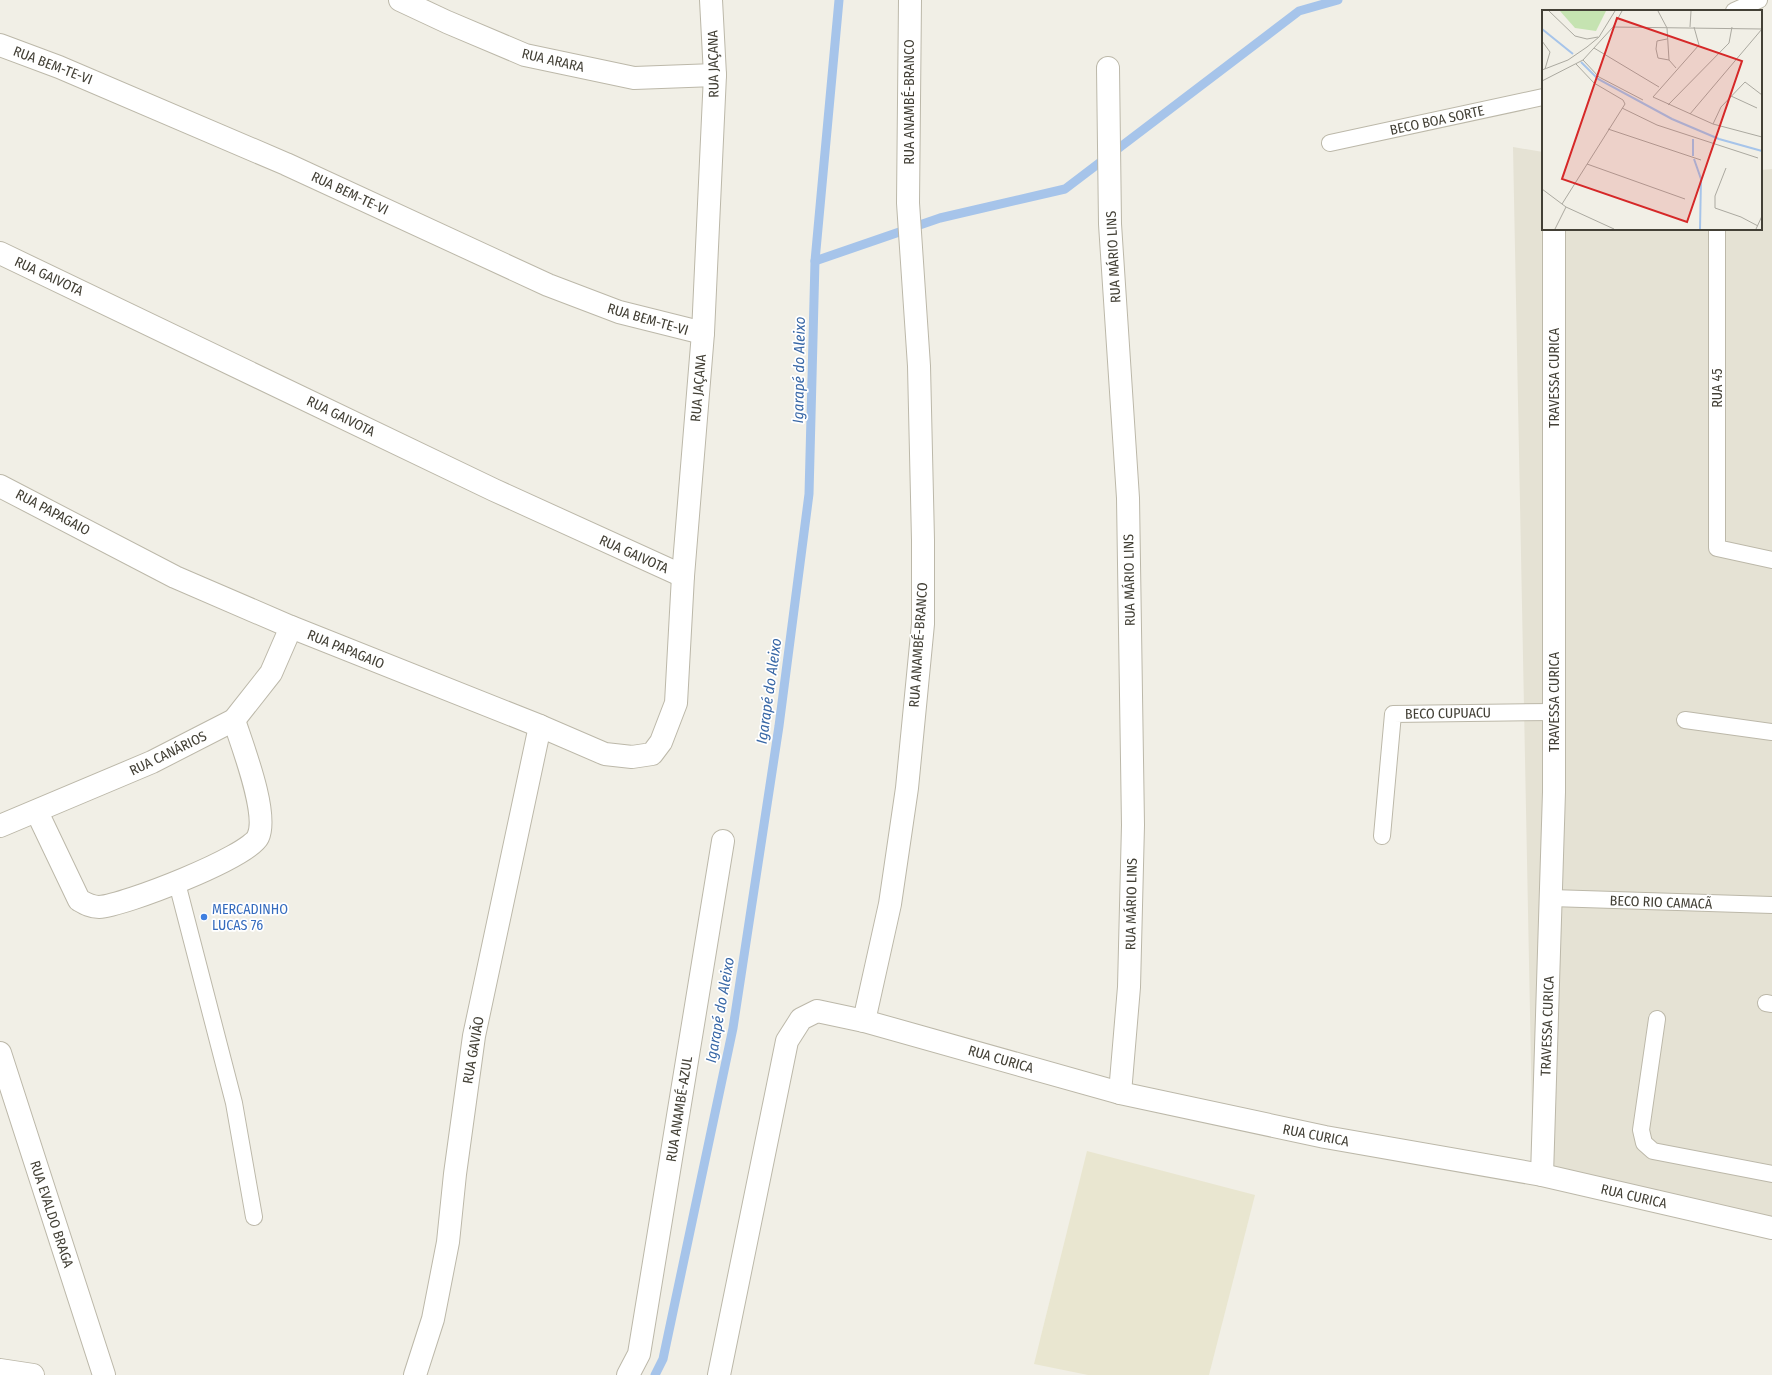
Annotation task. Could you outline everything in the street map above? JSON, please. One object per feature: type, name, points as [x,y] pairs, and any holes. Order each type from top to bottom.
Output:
[{"type":"street","name":"RUA ARARA","points":[[400,0],[446,22],[525,55],[634,78],[715,75]]},
{"type":"street","name":"RUA JAÇANA","points":[[676,703],[683,576],[703,334],[715,75],[711,0]]},
{"type":"street","name":"RUA ANAMBÉ-BRANCO","points":[[864,1021],[890,904],[905,804],[922,624],[923,540],[919,366],[908,204],[910,0]]},
{"type":"street","name":"RUA BEM-TE-VI","points":[[0,45],[60,67],[286,164],[548,285],[619,312],[703,334]]},
{"type":"street","name":"RUA MÁRIO LINS","points":[[1108,68],[1110,224],[1128,498],[1133,825],[1129,987],[1120,1093]]},
{"type":"street","name":"TRAVESSA CURICA","points":[[1542,1175],[1554,792],[1554,230]]},
{"type":"street","name":"RUA GAIVOTA","points":[[0,253],[494,490],[683,576]]},
{"type":"street","name":"RUA PAPAGAIO","points":[[0,486],[175,577],[291,627],[540,726],[605,754],[632,757],[652,754],[661,742],[676,703]]},
{"type":"street","name":"RUA CANÁRIOS","points":[[0,826],[37,812],[152,762],[234,720],[271,673],[291,627]]},
{"type":"street","points":[[37,812],[79,900],[90,907],[100,907],[119,903],[177,883],[247,849],[258,838],[262,824],[257,797],[234,720]]},
{"type":"street","name":"RUA GAVIÃO","points":[[415,1375],[433,1319],[448,1242],[455,1174],[474,1036],[540,726]]},
{"type":"street","name":"RUA ANAMBÉ-AZUL","points":[[628,1375],[639,1354],[723,841]]},
{"type":"street","points":[[719,1375],[787,1041],[800,1019],[817,1011],[864,1021]]},
{"type":"street","name":"RUA CURICA","points":[[864,1021],[1120,1093],[1325,1138],[1542,1175],[1772,1228]]},
{"type":"street","name":"RUA EVALDO BRAGA","points":[[0,1053],[104,1375]]},
{"type":"street","points":[[0,1370],[33,1375]]},
{"type":"lane","points":[[1736,10],[1759,0]]},
{"type":"lane","name":"BECO BOA SORTE","points":[[1330,143],[1542,97]]},
{"type":"lane","name":"RUA 45","points":[[1717,230],[1717,548],[1772,560]]},
{"type":"lane","name":"BECO CUPUACU","points":[[1382,836],[1393,714],[1554,712]]},
{"type":"lane","points":[[1685,720],[1772,732]]},
{"type":"lane","points":[[177,883],[234,1103],[254,1217]]},
{"type":"lane","name":"BECO RIO CAMACÃ","points":[[1551,898],[1772,905]]},
{"type":"lane","points":[[1658,1019],[1641,1130],[1644,1143],[1653,1151],[1772,1174]]},
{"type":"shaded area","points":[[1513,147],[1542,152],[1542,230],[1762,230],[1762,170],[1772,169],[1772,1224],[1533,1166]]},
{"type":"shaded area","points":[[1087,1151],[1255,1195],[1209,1375],[1088,1375],[1034,1364]]},
{"type":"waterway","name":"Igarapé do Aleixo","points":[[655,1375],[663,1359],[733,1028],[779,726],[809,494],[815,261],[839,0]]},
{"type":"waterway","points":[[815,261],[940,218],[1065,189],[1299,11],[1338,0]]},
{"type":"place","name":"MERCADINHO LUCAS 76","points":[[204,917]]}]
